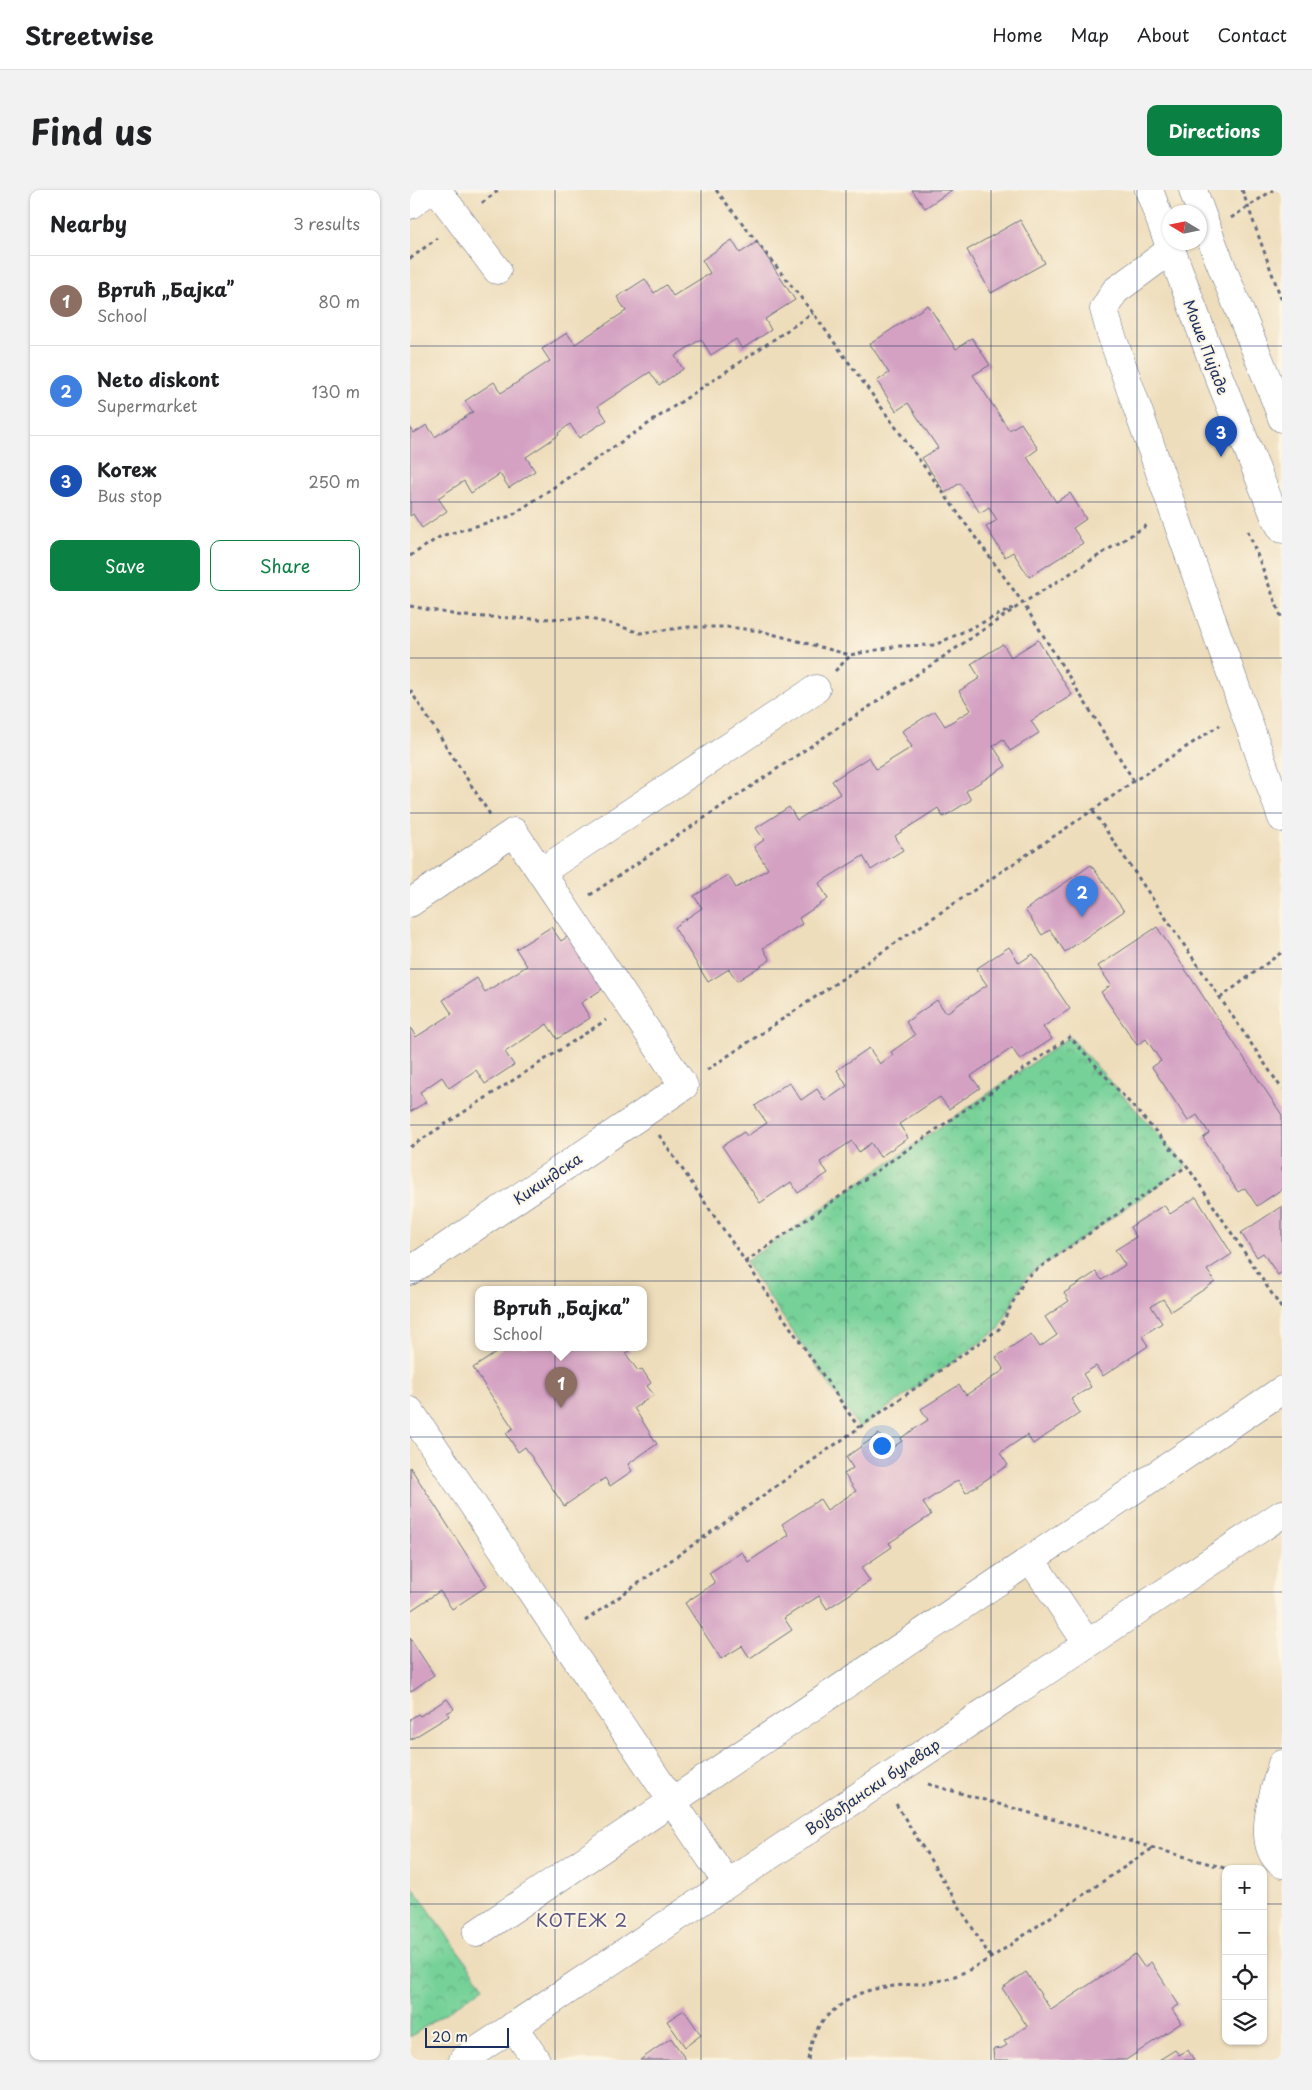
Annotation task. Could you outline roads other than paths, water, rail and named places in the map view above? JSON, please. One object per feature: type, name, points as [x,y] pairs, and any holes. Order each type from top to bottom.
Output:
[{"type":"street","points":[[410,205],[430,190]]},
{"type":"street","points":[[437,190],[497,270]]},
{"type":"street","name":"Моше Пијаде","points":[[1149,190],[1162,223]]},
{"type":"street","points":[[1193,190],[1208,234],[1282,418]]},
{"type":"street","points":[[1171,250],[1115,291],[1104,309],[1282,818]]},
{"type":"street","name":"Моше Пијаде","points":[[1172,250],[1241,433],[1276,519],[1282,529]]},
{"type":"street","points":[[410,903],[514,832],[541,872],[816,689]]},
{"type":"street","name":"Кикиндска","points":[[410,1271],[684,1086],[541,872]]},
{"type":"street","points":[[477,1933],[1282,1390]]},
{"type":"street","points":[[410,1411],[727,1883]]},
{"type":"street","name":"Војвођански булевар","points":[[463,2060],[1282,1514]]},
{"type":"street","points":[[1031,1560],[1087,1643]]},
{"type":"street","points":[[1282,1764],[1270,1809],[1268,1836],[1274,1858],[1282,1864]]},
{"type":"street","points":[[513,2026],[536,2060]]},
{"type":"place","name":"Котеж","points":[[1221,457]]},
{"type":"place","name":"Neto diskont","points":[[1082,917]]},
{"type":"place","name":"Вртић „Бајка”","points":[[561,1408]]},
{"type":"district","name":"КОТЕЖ 2","points":[[582,1919]]}]
